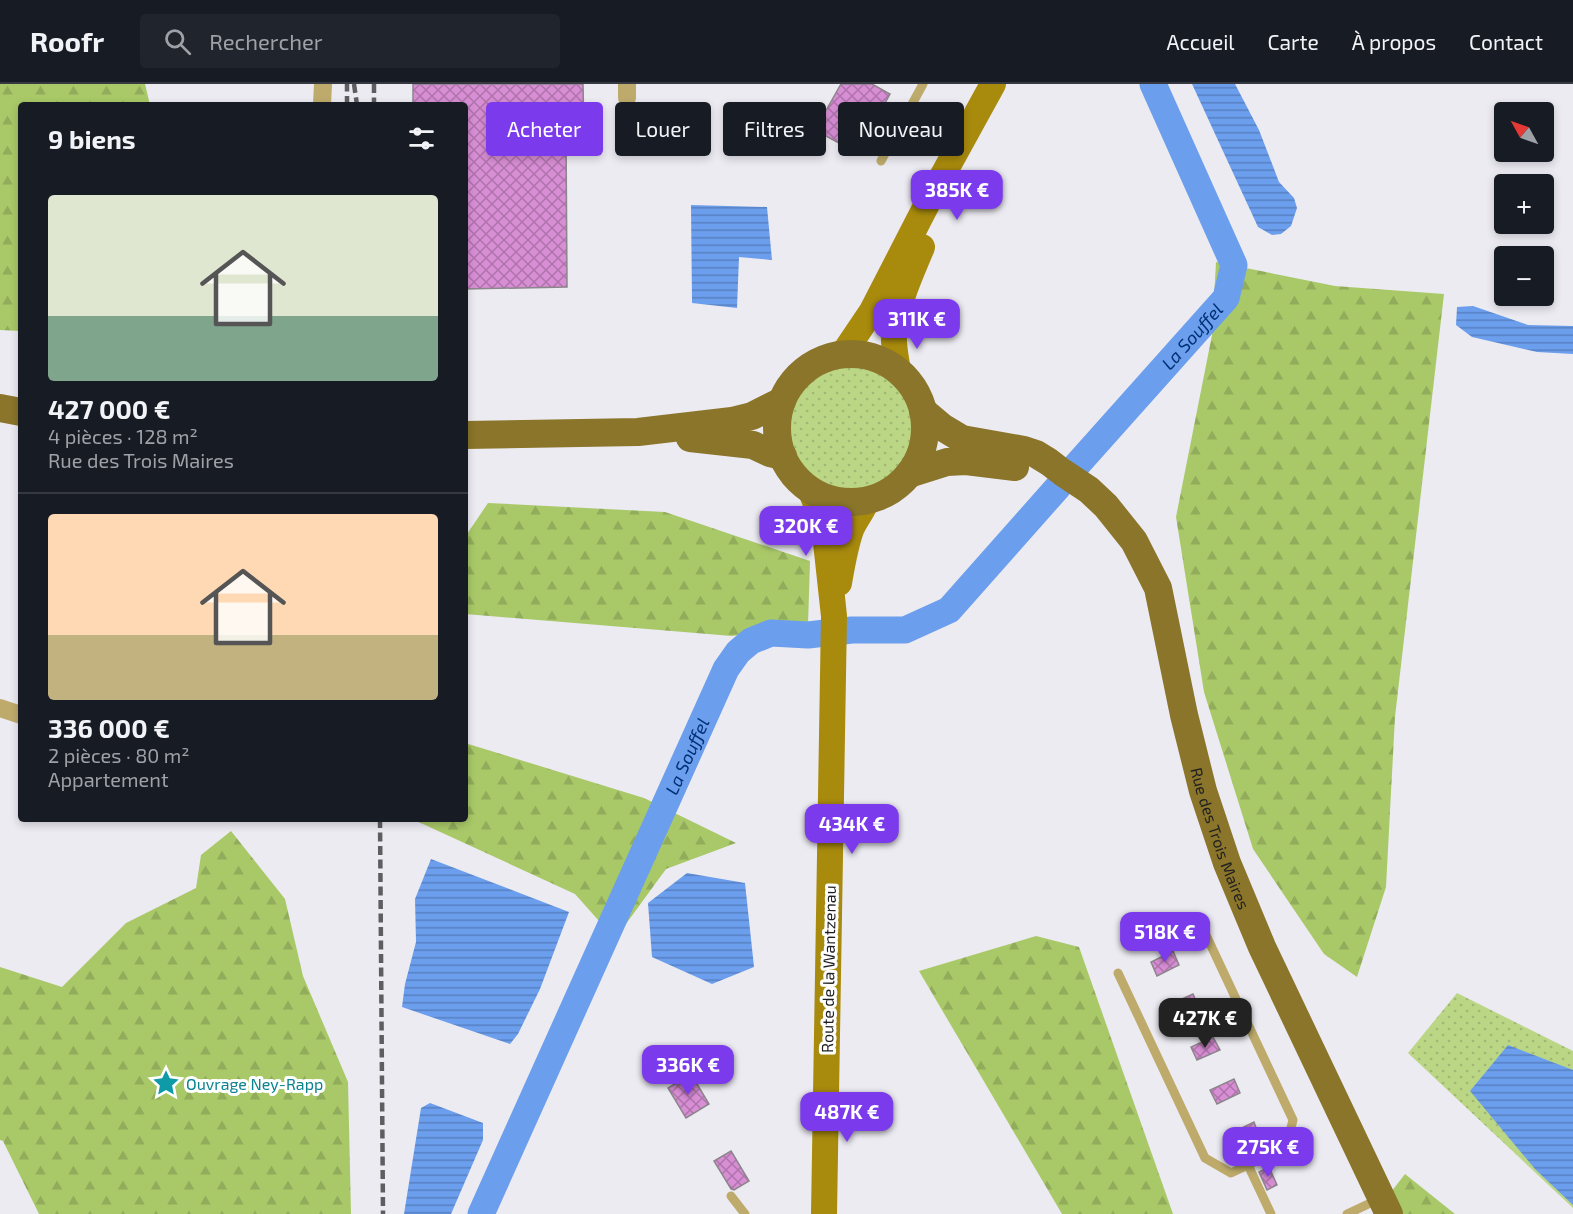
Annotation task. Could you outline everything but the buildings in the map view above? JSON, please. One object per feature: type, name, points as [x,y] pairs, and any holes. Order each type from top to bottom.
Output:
[{"type":"main road","points":[[843,354],[872,311],[927,204],[990,91]]},
{"type":"main road","points":[[898,371],[894,334],[900,303],[990,91]]},
{"type":"main road","points":[[843,354],[872,357],[898,371],[920,399],[925,428],[918,460],[909,474],[883,495],[867,500],[848,502],[828,498],[810,489],[794,475],[783,456],[778,438],[778,419],[782,401],[790,387],[800,374],[813,365],[843,354]]},
{"type":"main road","points":[[468,435],[638,432],[732,421],[752,416],[782,401]]},
{"type":"main road","points":[[0,408],[18,411]]},
{"type":"main road","name":"Rue des Trois Maires","points":[[923,411],[942,427],[962,439],[1024,450],[1049,462],[1089,490],[1106,506],[1134,541],[1158,588],[1184,715],[1203,791],[1227,863],[1262,947],[1385,1206]]},
{"type":"main road","points":[[638,432],[737,442],[783,456]]},
{"type":"main road","name":"Rue des Trois Maires","points":[[909,474],[947,462],[966,461],[1062,472]]},
{"type":"main road","name":"Route de la Wantzenau","points":[[810,489],[824,525],[834,627],[824,1214]]},
{"type":"main road","name":"Route de la Wantzenau","points":[[834,627],[846,548],[852,528],[867,500]]},
{"type":"street","points":[[322,102],[323,84]]},
{"type":"street","points":[[0,708],[18,714]]},
{"type":"lane","points":[[880,160],[923,84]]},
{"type":"lane","points":[[1118,973],[1205,1158],[1231,1173],[1286,1147],[1293,1120],[1205,933]]},
{"type":"lane","points":[[1248,1165],[1271,1214]]},
{"type":"lane","points":[[731,1196],[745,1214]]},
{"type":"lane","points":[[1347,1214],[1385,1206]]},
{"type":"green space","points":[[0,84],[145,84],[149,102],[18,102],[18,331],[0,330]]},
{"type":"green space","points":[[1216,262],[1335,286],[1444,294],[1395,717],[1386,887],[1357,977],[1324,954],[1253,849],[1204,692],[1176,517],[1212,335]]},
{"type":"green space","points":[[851,363],[876,368],[888,374],[906,392],[912,404],[917,429],[912,454],[906,466],[888,484],[876,490],[851,495],[826,490],[814,484],[796,466],[790,454],[785,429],[790,404],[796,392],[814,374],[826,368]]},
{"type":"green space","points":[[488,503],[665,512],[810,561],[808,625],[732,636],[468,614],[468,533]]},
{"type":"green space","points":[[468,744],[644,798],[736,843],[666,869],[615,939],[575,894],[419,822],[468,822]]},
{"type":"green space","points":[[231,831],[285,899],[303,976],[348,1082],[351,1214],[39,1214],[3,1141],[0,1140],[0,967],[62,987],[126,923],[196,888],[201,855]]},
{"type":"green space","points":[[1036,936],[1079,947],[1173,1214],[1062,1214],[919,971]]},
{"type":"green space","points":[[1457,993],[1573,1051],[1573,1208],[1408,1053]]},
{"type":"green space","points":[[1405,1174],[1455,1214],[1374,1214]]},
{"type":"water","points":[[1192,84],[1235,84],[1259,130],[1279,182],[1294,198],[1297,208],[1291,226],[1281,234],[1272,235],[1258,227]]},
{"type":"water","points":[[691,205],[767,207],[772,260],[739,257],[737,308],[692,303]]},
{"type":"water","points":[[1473,306],[1528,325],[1573,326],[1573,354],[1537,352],[1472,337],[1456,325],[1457,307]]},
{"type":"water","points":[[431,859],[569,912],[540,989],[518,1034],[510,1044],[402,1007],[405,984],[416,942],[415,899]]},
{"type":"water","points":[[687,873],[745,883],[754,967],[712,984],[652,957],[648,903]]},
{"type":"water","points":[[1508,1045],[1573,1070],[1573,1205],[1535,1169],[1470,1091]]},
{"type":"water","points":[[430,1103],[483,1123],[483,1140],[451,1214],[404,1214],[421,1108]]},
{"type":"waterway","name":"La Souffel","points":[[1076,466],[1226,298],[1234,265],[1153,84]]},
{"type":"waterway","name":"La Souffel","points":[[481,1214],[726,669],[738,652],[751,641],[771,633],[808,635],[852,630],[905,630],[949,610],[1058,487]]},
{"type":"railway","points":[[347,84],[347,102]]},
{"type":"railway","points":[[354,84],[357,102]]},
{"type":"railway","points":[[374,84],[374,102]]},
{"type":"railway","points":[[380,822],[383,1214]]},
{"type":"place","name":"Ouvrage Ney-Rapp","points":[[166,1083]]}]
